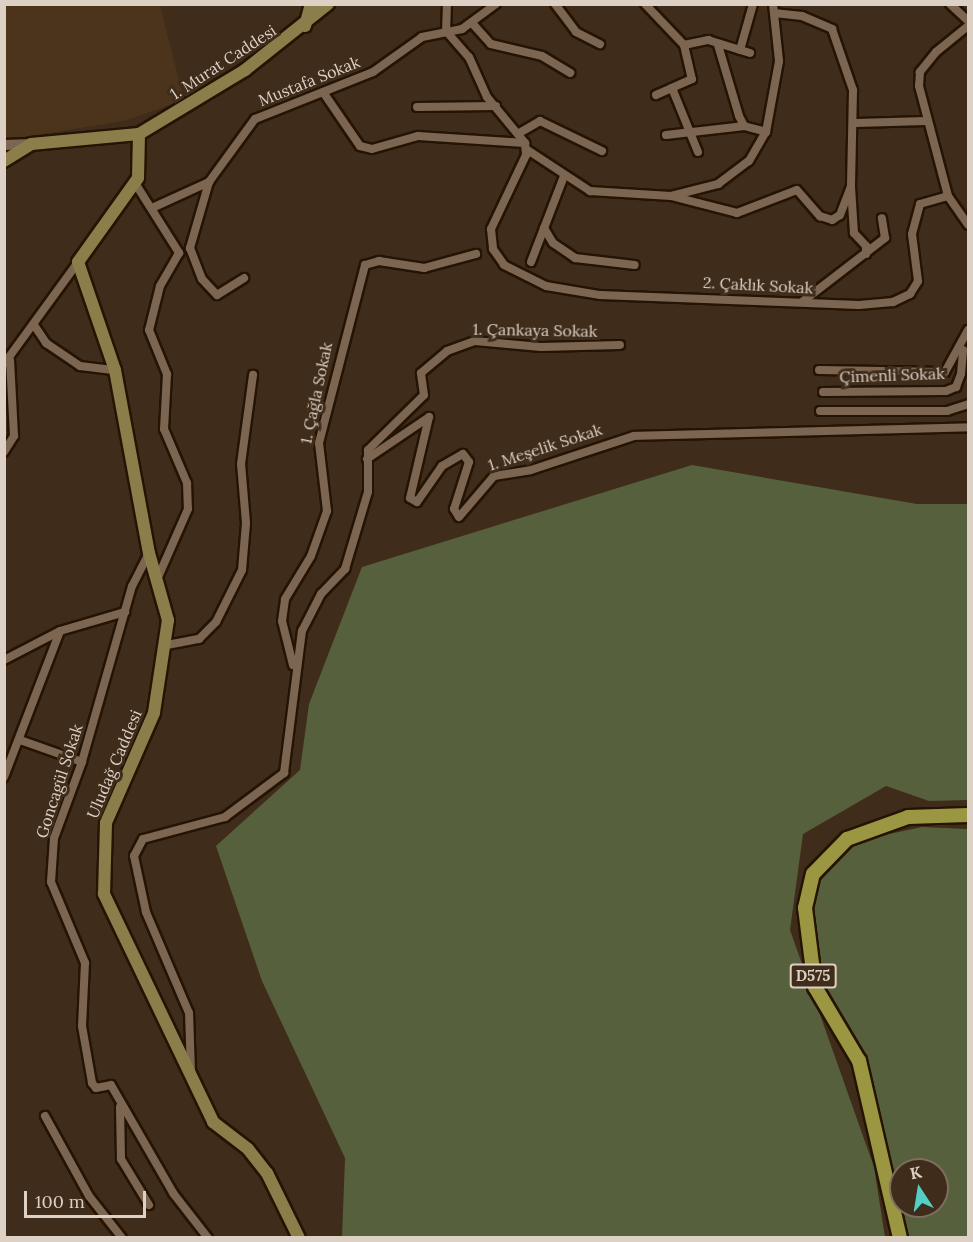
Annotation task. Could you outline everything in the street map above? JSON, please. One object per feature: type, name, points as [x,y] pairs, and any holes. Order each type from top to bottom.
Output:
[{"type":"main road","points":[[304,27],[311,4]]},
{"type":"main road","name":"1. Murat Caddesi","points":[[140,135],[304,27],[328,4]]},
{"type":"main road","points":[[4,161],[31,144],[140,135],[135,183],[78,262]]},
{"type":"main road","name":"Uludağ Caddesi","points":[[78,262],[115,370],[148,553],[159,575],[167,645],[154,713],[106,823],[100,855],[104,894],[192,1085],[213,1122],[248,1149],[267,1173],[299,1238]]},
{"type":"main road","name":"D575","points":[[900,1238],[859,1061],[815,987],[806,908],[813,874],[847,839],[908,817],[969,815]]},
{"type":"street","points":[[447,4],[446,31],[470,57],[475,77],[496,106],[521,132],[525,146]]},
{"type":"street","name":"Mustafa Sokak","points":[[152,208],[209,182],[255,119],[373,72],[422,37],[472,23],[496,4]]},
{"type":"street","points":[[555,4],[576,32],[600,44]]},
{"type":"street","points":[[645,4],[684,45],[692,79],[656,95]]},
{"type":"street","points":[[740,50],[753,4]]},
{"type":"street","points":[[950,4],[969,21]]},
{"type":"street","points":[[670,196],[718,183],[749,161],[766,132],[780,61],[774,9],[802,16],[832,28],[853,90],[856,123],[851,187],[854,233],[866,246],[866,254]]},
{"type":"street","points":[[472,23],[491,44],[542,56],[570,73]]},
{"type":"street","points":[[969,26],[921,72],[926,121],[948,196],[969,225]]},
{"type":"street","points":[[684,45],[708,40],[718,45],[750,53]]},
{"type":"street","points":[[718,45],[744,126]]},
{"type":"street","points":[[672,88],[698,152]]},
{"type":"street","points":[[323,92],[360,146],[395,143],[418,136],[525,146],[564,176],[590,191],[670,196],[737,213],[797,190],[820,216],[832,220],[840,215],[851,187]]},
{"type":"street","points":[[417,107],[496,106]]},
{"type":"street","points":[[521,132],[540,121],[602,151]]},
{"type":"street","points":[[856,123],[926,121]]},
{"type":"street","points":[[666,135],[691,134],[744,126],[766,132]]},
{"type":"street","points":[[4,145],[31,144]]},
{"type":"street","name":"2. Çaklık Sokak","points":[[525,146],[491,229],[493,249],[504,265],[525,277],[570,291],[859,305],[910,294],[919,262],[914,217],[930,197],[948,196]]},
{"type":"street","points":[[531,262],[564,176]]},
{"type":"street","points":[[209,182],[190,248],[202,279],[217,295],[244,278]]},
{"type":"street","points":[[135,183],[179,253]]},
{"type":"street","points":[[801,302],[885,238],[882,218]]},
{"type":"street","points":[[544,228],[553,243],[575,258],[635,265]]},
{"type":"street","points":[[159,575],[188,509],[187,483],[164,429],[167,374],[148,330],[160,286],[179,253],[190,248]]},
{"type":"street","name":"1. Çağla Sokak","points":[[294,668],[282,621],[285,599],[311,556],[327,511],[319,443],[365,265],[379,261],[424,268],[476,254]]},
{"type":"street","points":[[4,452],[14,436],[7,362],[78,262]]},
{"type":"street","points":[[34,325],[46,343],[80,366],[115,370]]},
{"type":"street","points":[[819,370],[932,375],[945,372],[963,347],[969,330]]},
{"type":"street","name":"1. Çankaya Sokak","points":[[192,1085],[189,1013],[146,912],[134,856],[143,839],[225,817],[284,773],[291,739],[294,668],[302,631],[321,594],[345,569],[368,492],[368,459],[378,437],[424,395],[424,368],[447,351],[476,341],[541,347],[620,345]]},
{"type":"street","name":"Çimenli Sokak","points":[[823,392],[946,391],[956,387],[961,374],[963,347]]},
{"type":"street","points":[[167,645],[199,639],[216,622],[242,570],[241,464],[253,375]]},
{"type":"street","points":[[820,411],[947,411],[969,404]]},
{"type":"street","name":"1. Meşelik Sokak","points":[[368,459],[429,417],[410,498],[417,502],[442,466],[463,454],[469,462],[454,509],[459,517],[494,476],[531,470],[634,436],[969,426]]},
{"type":"street","name":"Goncagül Sokak","points":[[148,553],[125,612],[82,762],[54,838],[51,882],[85,963],[82,1026],[92,1083],[96,1088],[111,1085],[172,1193],[208,1238]]},
{"type":"street","points":[[4,660],[60,631],[125,612]]},
{"type":"street","points":[[4,777],[60,631]]},
{"type":"street","points":[[20,740],[82,762]]},
{"type":"street","points":[[120,1104],[121,1159],[148,1205]]},
{"type":"street","points":[[45,1116],[89,1196],[122,1238]]},
{"type":"shaded area","points":[[5,5],[160,5],[184,100],[124,121],[5,140]]},
{"type":"green space","points":[[692,465],[917,504],[968,504],[968,800],[929,801],[886,786],[803,834],[790,930],[874,1167],[885,1237],[342,1237],[345,1158],[262,981],[216,846],[300,770],[309,704],[362,567]]},
{"type":"green space","points":[[922,827],[968,829],[968,1237],[904,1237],[903,1218],[949,1218],[949,1158],[890,1158],[878,1114],[821,986],[811,916],[817,880],[851,842]]}]
